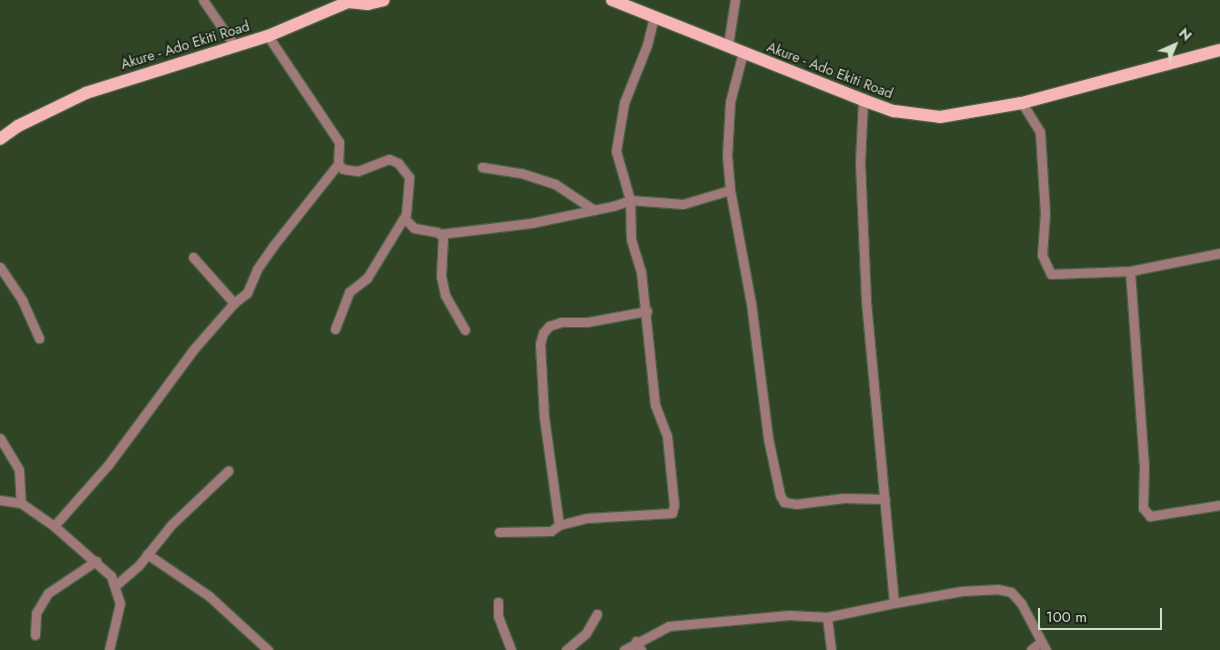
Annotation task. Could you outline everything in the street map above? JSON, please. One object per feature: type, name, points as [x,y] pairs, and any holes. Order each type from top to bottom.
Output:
[{"type":"main road","name":"Akure - Ado Ekiti Road","points":[[0,139],[18,126],[86,92],[268,36],[348,1],[368,4],[384,0]]},
{"type":"main road","name":"Akure - Ado Ekiti Road","points":[[612,0],[863,100],[894,111],[940,117],[1022,103],[1220,50]]},
{"type":"street","points":[[203,0],[234,45]]},
{"type":"street","points":[[728,45],[735,0]]},
{"type":"street","points":[[499,532],[551,531],[559,526],[587,518],[672,513],[674,505],[667,436],[655,406],[647,354],[647,311],[641,272],[631,240],[630,200],[618,165],[616,138],[629,86],[647,45],[654,16]]},
{"type":"street","points":[[54,526],[108,465],[182,365],[234,304],[247,293],[257,269],[273,246],[338,164],[338,142],[268,36]]},
{"type":"street","points":[[743,52],[730,102],[728,155],[730,190],[748,285],[768,438],[780,495],[784,502],[796,504],[844,498],[885,499]]},
{"type":"street","points":[[863,100],[860,162],[865,284],[894,603]]},
{"type":"street","points":[[1022,103],[1040,132],[1045,213],[1042,255],[1051,274],[1130,271],[1220,253]]},
{"type":"street","points":[[335,329],[349,292],[367,278],[404,218],[409,177],[398,164],[389,159],[381,160],[357,171],[344,169],[338,164]]},
{"type":"street","points":[[482,167],[521,173],[556,184],[594,210]]},
{"type":"street","points":[[404,218],[414,228],[440,234],[530,223],[594,210],[630,200],[683,204],[730,190]]},
{"type":"street","points":[[440,234],[444,238],[445,254],[441,276],[445,295],[465,330]]},
{"type":"street","points":[[193,256],[234,304]]},
{"type":"street","points":[[0,267],[22,300],[39,338]]},
{"type":"street","points":[[1130,271],[1144,466],[1143,508],[1150,516],[1220,505]]},
{"type":"street","points":[[559,526],[544,417],[540,344],[543,333],[550,326],[561,322],[587,322],[647,311]]},
{"type":"street","points":[[0,438],[19,470],[21,503]]},
{"type":"street","points":[[116,585],[147,554],[171,525],[228,471]]},
{"type":"street","points":[[0,500],[21,503],[54,526],[96,562],[116,585],[120,603],[109,650]]},
{"type":"street","points":[[147,554],[210,596],[268,650]]},
{"type":"street","points":[[35,635],[36,614],[48,593],[96,562]]},
{"type":"street","points":[[624,650],[660,628],[674,625],[789,615],[827,617],[962,591],[997,589],[1011,592],[1045,648]]},
{"type":"street","points":[[498,602],[500,622],[510,650]]},
{"type":"street","points":[[566,650],[586,633],[598,614]]},
{"type":"street","points":[[827,617],[831,650]]},
{"type":"street","points":[[636,641],[641,650]]},
{"type":"street","points":[[1030,650],[1038,644],[1045,648]]}]
